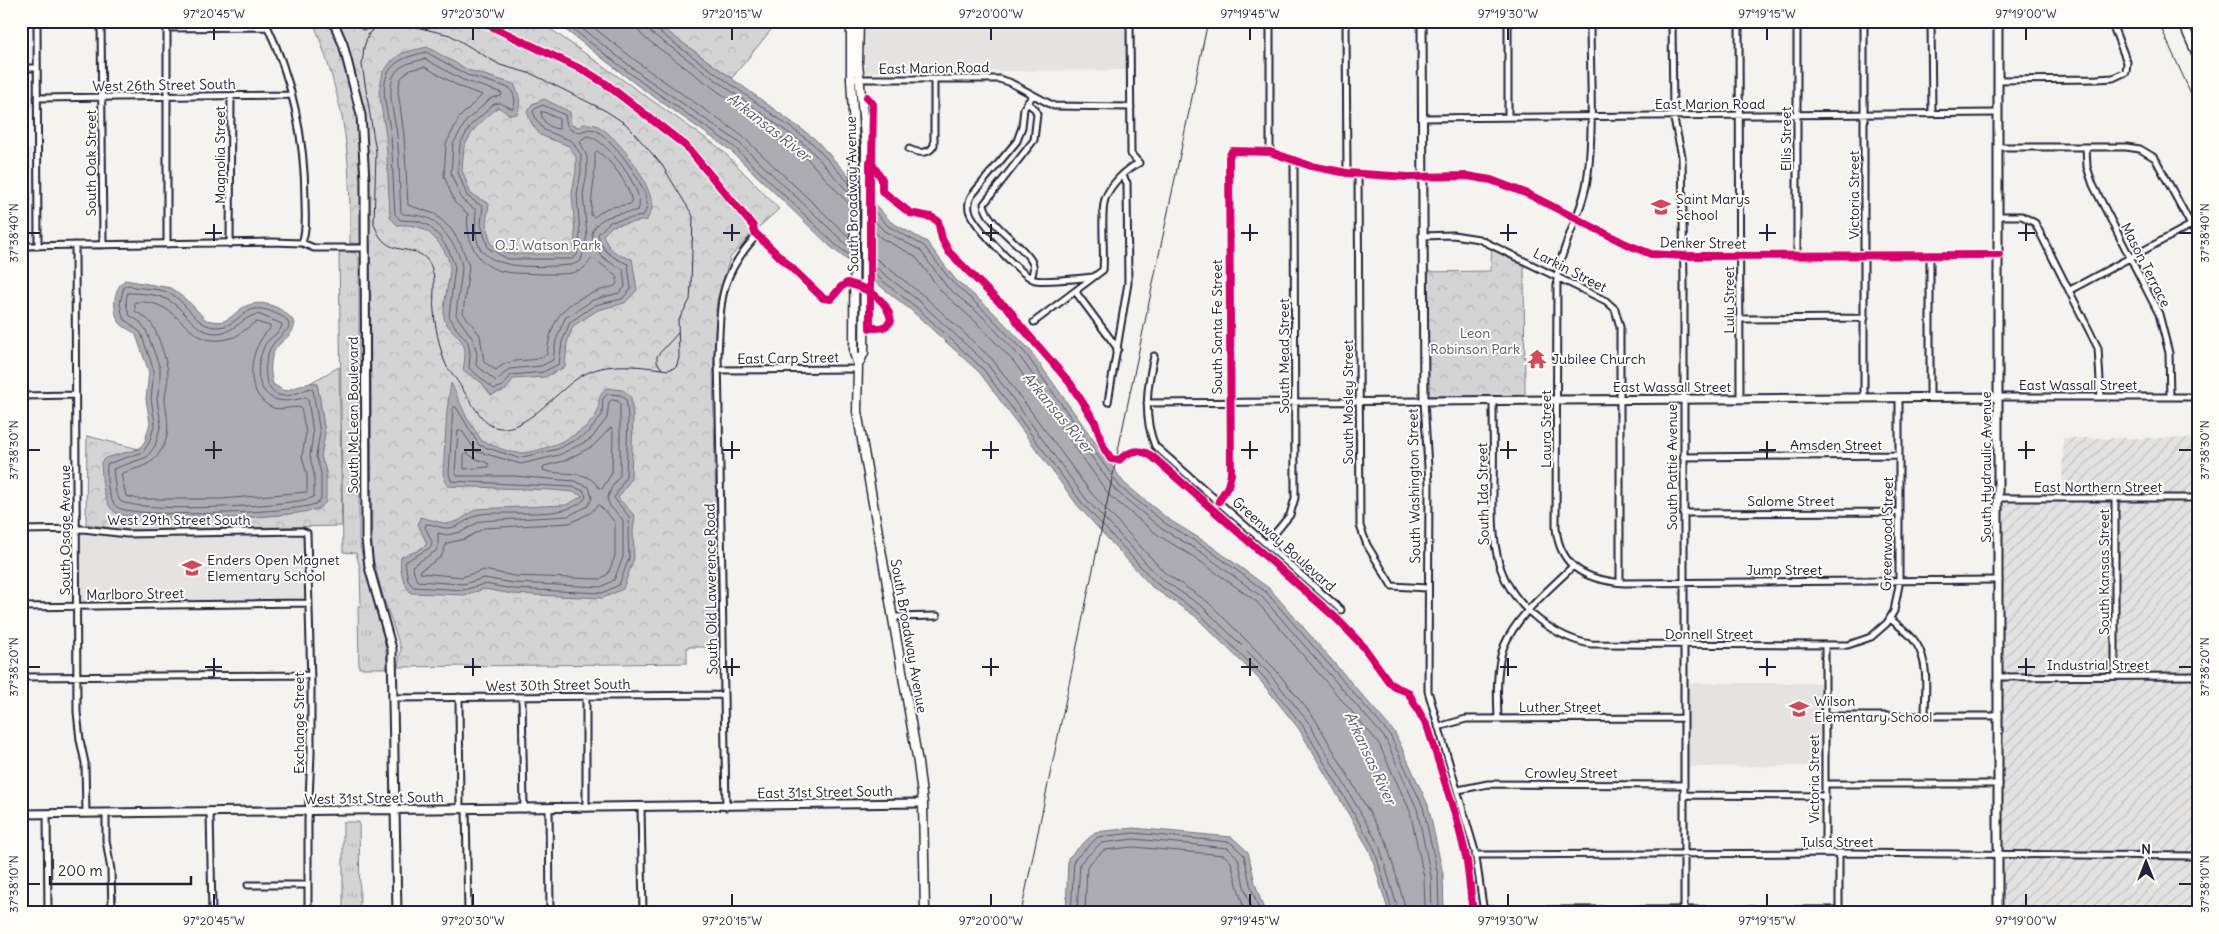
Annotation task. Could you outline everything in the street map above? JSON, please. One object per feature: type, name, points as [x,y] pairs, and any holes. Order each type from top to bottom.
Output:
[{"type":"main road","name":"South Broadway Avenue","points":[[851,21],[851,79],[855,146],[854,353],[858,367],[857,411],[924,803],[925,913]]},
{"type":"main road","name":"South Broadway Avenue","points":[[858,367],[864,353],[866,148],[860,81],[859,21]]},
{"type":"main road","points":[[2182,21],[2198,57]]},
{"type":"main road","points":[[2195,21],[2198,28]]},
{"type":"street","points":[[36,21],[38,246]]},
{"type":"street","name":"South Oak Street","points":[[101,21],[103,245]]},
{"type":"street","points":[[166,21],[167,244]]},
{"type":"street","name":"South McLean Boulevard","points":[[333,21],[343,44],[361,115],[365,180],[366,539],[369,567],[392,650],[397,913]]},
{"type":"street","points":[[1034,322],[1103,270],[1105,198],[1122,175],[1139,162],[1131,154],[1130,21]]},
{"type":"street","points":[[1270,21],[1270,152],[1347,173],[1422,176]]},
{"type":"street","points":[[1346,21],[1347,173]]},
{"type":"street","name":"South Washington Street","points":[[1422,21],[1424,401],[1429,484],[1428,691],[1458,790],[1475,855],[1484,911]]},
{"type":"street","points":[[1508,21],[1508,117]]},
{"type":"street","name":"Laura Street","points":[[1572,567],[1562,552],[1557,535],[1557,276],[1588,175],[1591,116],[1590,21]]},
{"type":"street","name":"South Pattie Avenue","points":[[1672,21],[1673,115],[1682,156],[1684,256],[1684,911]]},
{"type":"street","name":"Lulu Street","points":[[1739,21],[1740,399]]},
{"type":"street","name":"Ellis Street","points":[[1796,21],[1798,256]]},
{"type":"street","name":"Victoria Street","points":[[1864,21],[1864,398]]},
{"type":"street","points":[[1932,21],[1932,113]]},
{"type":"street","name":"South Hydraulic Avenue","points":[[1998,21],[1998,913]]},
{"type":"street","points":[[1998,80],[2113,78],[2126,72],[2127,62],[2112,21]]},
{"type":"street","points":[[167,28],[266,24],[277,50],[292,96],[301,138],[305,194],[305,229],[302,243]]},
{"type":"street","points":[[21,68],[37,68]]},
{"type":"street","name":"East Marion Road","points":[[851,79],[860,81],[999,79],[1033,94],[1052,106],[1131,107]]},
{"type":"street","points":[[909,149],[921,152],[933,148],[934,80]]},
{"type":"street","points":[[1033,94],[1024,108],[1018,141],[977,188],[969,199],[968,207],[976,222],[992,241],[1011,262],[1031,278],[1039,281],[1050,281],[1094,276]]},
{"type":"street","name":"Magnolia Street","points":[[230,244],[231,96]]},
{"type":"street","name":"West 26th Street South","points":[[37,98],[292,96]]},
{"type":"street","points":[[1027,103],[1036,112],[1035,138],[984,204],[994,222],[1032,261],[1034,270],[1031,278]]},
{"type":"street","name":"East Marion Road","points":[[1422,118],[1998,113]]},
{"type":"street","points":[[1999,147],[2134,148],[2151,154],[2158,162],[2198,238]]},
{"type":"street","name":"Mason Terrace","points":[[2086,147],[2089,176],[2155,305],[2165,334],[2169,352],[2170,397]]},
{"type":"street","name":"South Santa Fe Street","points":[[1219,501],[1228,486],[1231,474],[1229,157],[1232,151],[1270,152]]},
{"type":"street","name":"South Mead Street","points":[[1267,543],[1290,515],[1295,498],[1294,160]]},
{"type":"street","name":"South Mosley Street","points":[[1358,174],[1360,526],[1367,545],[1392,586],[1427,588]]},
{"type":"street","points":[[1108,402],[1118,349],[1128,274],[1128,183],[1122,175]]},
{"type":"street","name":"Denker Street","points":[[1422,176],[1467,176],[1491,180],[1528,194],[1626,244],[1651,254],[1684,256],[1999,255]]},
{"type":"street","points":[[1999,216],[2022,216],[2035,223],[2098,348],[2101,397]]},
{"type":"street","points":[[2070,290],[2191,225]]},
{"type":"street","name":"South Old Lawerence Road","points":[[726,807],[718,370],[721,298],[729,274],[743,250],[757,235]]},
{"type":"street","name":"Larkin Street","points":[[1422,236],[1453,236],[1480,239],[1606,301],[1615,309],[1620,327],[1620,582]]},
{"type":"street","points":[[21,246],[302,243],[314,248],[365,248]]},
{"type":"street","name":"South Osage Avenue","points":[[75,245],[77,676],[79,730],[86,764],[86,813]]},
{"type":"street","points":[[1930,256],[1930,398]]},
{"type":"street","points":[[1075,291],[1118,349]]},
{"type":"street","points":[[1740,319],[1865,318]]},
{"type":"street","name":"Greenway Boulevard","points":[[1154,356],[1148,382],[1147,403],[1148,424],[1155,446],[1341,610]]},
{"type":"street","name":"East Carp Street","points":[[718,370],[858,367]]},
{"type":"street","points":[[21,396],[75,396]]},
{"type":"street","name":"East Wassall Street","points":[[1147,403],[1998,397],[2198,398]]},
{"type":"street","name":"Greenwood Street","points":[[1890,619],[1894,611],[1899,581],[1899,398]]},
{"type":"street","name":"South Ida Street","points":[[1493,401],[1493,541],[1498,564],[1507,584],[1528,611]]},
{"type":"street","name":"Amsden Street","points":[[1683,457],[1899,456]]},
{"type":"street","name":"East Northern Street","points":[[1998,498],[2198,498]]},
{"type":"street","name":"South Kansas Street","points":[[2115,498],[2115,676]]},
{"type":"street","name":"Salome Street","points":[[1683,513],[1899,512]]},
{"type":"street","name":"West 29th Street South","points":[[21,530],[76,530],[127,534],[302,531],[307,533]]},
{"type":"street","name":"Exchange Street","points":[[307,533],[311,674],[308,913]]},
{"type":"street","points":[[1498,718],[1497,687],[1503,647],[1516,624],[1572,567]]},
{"type":"street","name":"Jump Street","points":[[1572,567],[1596,580],[1620,582],[1999,580]]},
{"type":"street","name":"Marlboro Street","points":[[21,607],[309,603]]},
{"type":"street","name":"Donnell Street","points":[[1528,611],[1547,626],[1583,643],[1608,646],[1848,645],[1865,640],[1878,633],[1890,619]]},
{"type":"street","points":[[893,617],[937,616]]},
{"type":"street","points":[[1890,619],[1915,641],[1922,655],[1926,675],[1925,716]]},
{"type":"street","name":"Victoria Street","points":[[1825,645],[1826,853]]},
{"type":"street","points":[[21,677],[311,674]]},
{"type":"street","name":"Industrial Street","points":[[1999,677],[2198,676]]},
{"type":"street","name":"West 30th Street South","points":[[393,698],[724,695]]},
{"type":"street","points":[[586,696],[586,808]]},
{"type":"street","points":[[522,697],[524,809]]},
{"type":"street","points":[[459,698],[468,913]]},
{"type":"street","points":[[1825,716],[1999,716]]},
{"type":"street","name":"Luther Street","points":[[1438,727],[1466,719],[1684,718]]},
{"type":"street","name":"Crowley Street","points":[[1458,790],[1488,784],[1684,785]]},
{"type":"street","points":[[1825,784],[1998,784]]},
{"type":"street","points":[[1684,795],[1825,796]]},
{"type":"street","name":"East 31st Street South","points":[[726,807],[924,803]]},
{"type":"street","name":"West 31st Street South","points":[[21,814],[726,807]]},
{"type":"street","points":[[549,808],[550,913]]},
{"type":"street","points":[[642,808],[643,913]]},
{"type":"street","points":[[210,812],[212,913]]},
{"type":"street","points":[[47,813],[48,913]]},
{"type":"street","points":[[106,813],[106,840],[111,870],[112,913]]},
{"type":"street","points":[[1484,911],[1839,911],[1839,853]]},
{"type":"street","name":"Tulsa Street","points":[[1475,855],[1839,853],[1998,856],[2198,856]]},
{"type":"street","points":[[248,885],[308,885]]},
{"type":"shaded area","points":[[863,21],[1129,21],[1131,70],[865,72]]},
{"type":"shaded area","points":[[21,149],[31,149],[33,240],[21,240]]},
{"type":"shaded area","points":[[2063,438],[2198,438],[2198,913],[1998,913],[1998,498],[2062,498]]},
{"type":"shaded area","name":"Enders Open Magnet Elementary School","points":[[82,533],[128,537],[304,536],[305,599],[303,601],[79,602],[79,536]]},
{"type":"shaded area","points":[[1686,683],[1822,683],[1821,766],[1686,767]]},
{"type":"green space","name":"O.J. Watson Park","points":[[313,21],[539,21],[721,149],[779,209],[752,233],[730,258],[717,300],[713,376],[719,647],[687,647],[687,663],[398,667],[401,649],[383,596],[372,555],[370,244],[350,243],[349,180],[345,132],[333,80]]},
{"type":"green space","points":[[651,21],[778,21],[732,78]]},
{"type":"green space","name":"Leon Robinson Park","points":[[1492,248],[1524,264],[1525,397],[1429,396],[1427,393],[1426,272],[1490,271]]},
{"type":"green space","points":[[339,251],[353,252],[359,258],[359,539],[384,636],[387,668],[359,668],[358,606],[361,606],[360,568],[356,553],[343,552]]},
{"type":"green space","points":[[339,367],[342,526],[123,530],[86,524],[87,436],[139,449],[123,454],[135,518],[250,517],[318,509],[326,472],[321,456],[325,433],[317,383],[310,383]]},
{"type":"green space","points":[[343,822],[359,822],[360,913],[343,913]]},
{"type":"water","name":"Arkansas River","points":[[554,21],[653,21],[815,139],[891,222],[927,242],[955,279],[990,309],[1029,349],[1124,483],[1168,519],[1207,543],[1270,589],[1395,733],[1428,805],[1443,874],[1444,913],[1389,913],[1370,851],[1299,729],[1259,679],[1195,616],[1152,587],[1078,506],[980,373],[912,311],[832,248],[730,150],[637,85]]},
{"type":"water","points":[[427,47],[468,70],[514,84],[518,95],[520,102],[517,114],[510,115],[498,107],[475,128],[464,146],[462,170],[471,194],[489,204],[486,223],[491,244],[509,254],[573,254],[575,234],[572,193],[576,172],[576,157],[569,146],[540,135],[532,124],[527,112],[532,104],[544,99],[570,112],[571,125],[579,127],[583,124],[598,126],[615,140],[640,173],[650,196],[652,208],[647,220],[612,226],[603,235],[614,251],[632,259],[637,290],[625,303],[598,310],[573,326],[567,343],[565,367],[545,377],[513,379],[506,390],[491,395],[482,383],[463,370],[464,347],[461,340],[446,324],[444,306],[450,264],[445,252],[428,232],[417,227],[397,225],[390,217],[386,137],[379,91],[383,72],[402,53]]},
{"type":"water","points":[[125,280],[171,288],[190,303],[206,320],[224,321],[241,309],[255,303],[271,305],[290,317],[295,323],[294,327],[290,334],[276,348],[272,356],[272,380],[273,384],[284,391],[310,383],[317,383],[325,433],[321,456],[326,472],[326,502],[323,505],[317,509],[302,512],[214,519],[128,516],[115,512],[111,508],[103,489],[101,462],[105,458],[139,449],[145,441],[150,423],[146,399],[149,372],[136,335],[120,323],[115,310],[116,293],[121,283]]},
{"type":"water","points":[[451,383],[467,418],[482,441],[515,453],[539,450],[551,446],[584,428],[597,413],[600,396],[606,388],[623,390],[631,397],[633,417],[631,479],[618,498],[635,516],[633,531],[634,558],[623,589],[603,598],[512,594],[484,589],[465,595],[411,593],[402,576],[401,557],[417,551],[427,544],[418,524],[420,517],[447,524],[458,521],[476,509],[566,505],[583,496],[573,492],[551,490],[447,486],[443,474],[447,410]]},
{"type":"water","points":[[1133,828],[1232,837],[1248,852],[1255,883],[1265,913],[1066,913],[1068,858],[1095,832]]},
{"type":"railway","points":[[354,21],[362,30],[373,29]]},
{"type":"railway","points":[[385,21],[369,33],[364,47],[362,65],[376,152],[374,224],[385,243],[392,247],[415,252],[422,255],[428,261],[433,272],[435,323],[444,360],[479,414],[490,425],[502,428],[515,426],[528,419],[576,379],[587,373],[614,366],[662,369]]},
{"type":"railway","points":[[404,21],[416,27],[450,35],[500,65],[532,74],[606,111],[626,124],[662,165],[693,216],[690,300],[678,321],[679,358],[676,367],[668,370],[662,369],[657,362],[657,356],[678,333]]},
{"type":"railway","points":[[1021,913],[1208,21]]},
{"type":"railway","points":[[2158,21],[2198,109]]},
{"type":"cycle path","points":[[480,21],[585,71],[606,84],[686,146],[753,226],[755,233],[823,298],[831,299],[847,283],[869,291],[875,296],[881,301],[886,306],[891,321],[884,327],[876,328],[870,328],[870,162]]},
{"type":"cycle path","points":[[867,97],[873,104],[872,164],[882,179],[882,191],[910,213],[931,217],[938,221],[942,239],[949,252],[998,301],[1009,309],[1019,324],[1070,383],[1095,422],[1104,448],[1111,459],[1119,460],[1135,451],[1144,452],[1153,457],[1337,619],[1363,646],[1389,682],[1395,687],[1408,692],[1428,728],[1457,820],[1467,861],[1473,913]]},
{"type":"cycle path","points":[[1219,501],[1228,486],[1231,474],[1229,157],[1232,151],[1270,152],[1311,166],[1347,173],[1408,177],[1467,176],[1491,180],[1528,194],[1626,244],[1651,254],[1684,256],[1999,255]]},
{"type":"place","name":"Saint Marys School","points":[[1661,207]]},
{"type":"place","name":"Jubilee Church","points":[[1537,359]]},
{"type":"place","name":"Enders Open Magnet Elementary School","points":[[192,568]]},
{"type":"place","name":"Wilson Elementary School","points":[[1799,709]]}]
